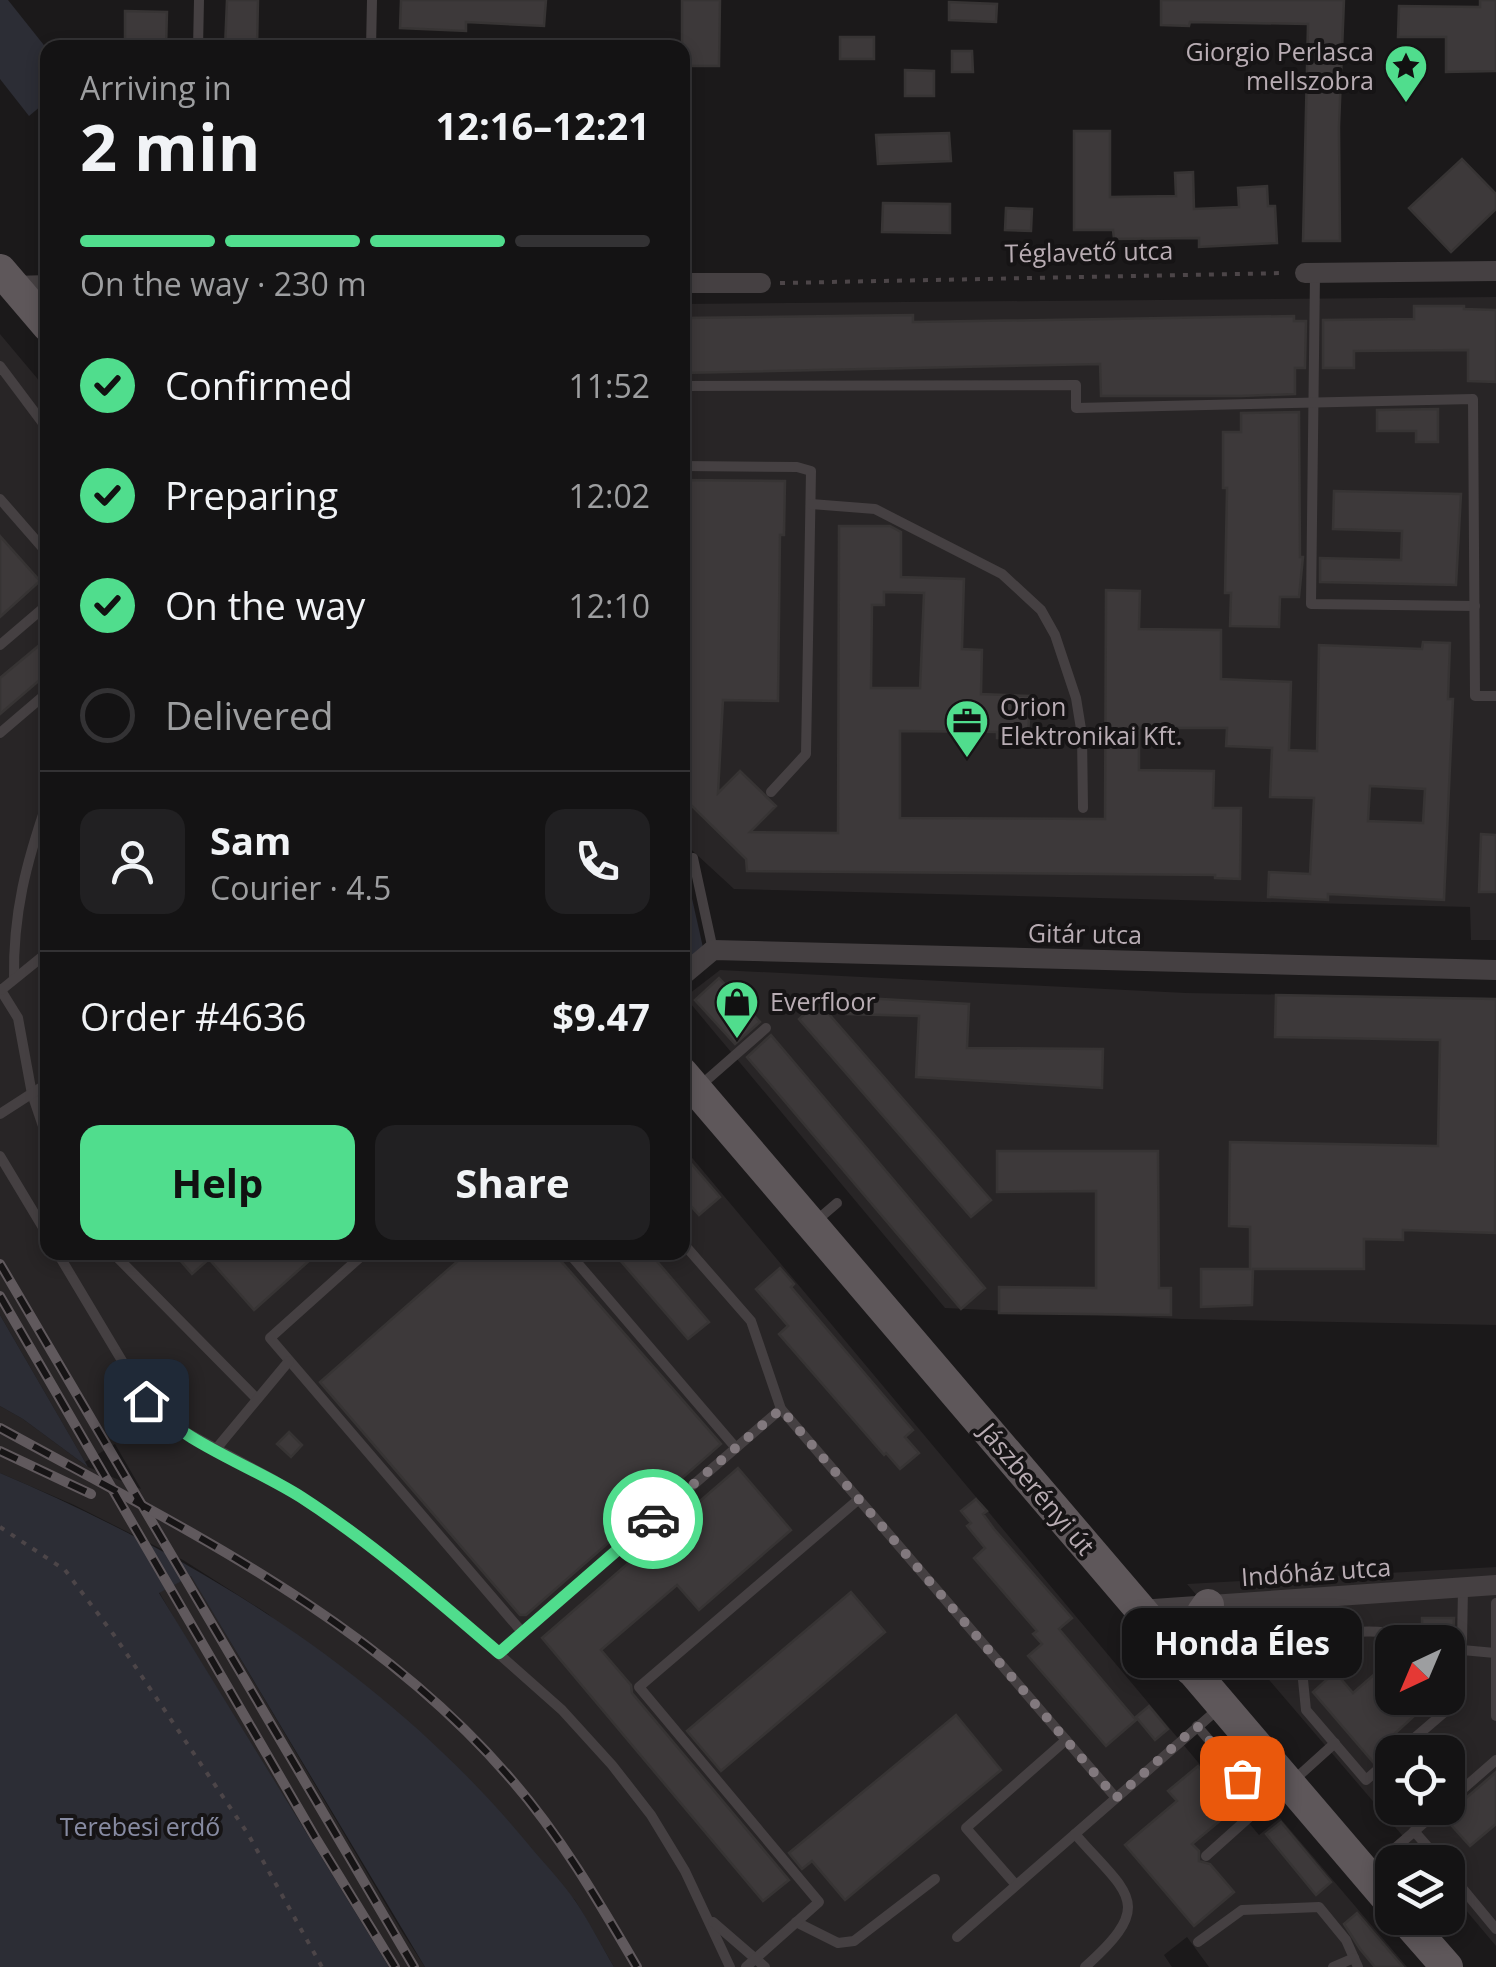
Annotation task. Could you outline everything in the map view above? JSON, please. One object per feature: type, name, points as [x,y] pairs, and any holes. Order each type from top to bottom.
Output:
[{"type":"main road","points":[[7,278],[40,317]]},
{"type":"main road","name":"Jászberényi út","points":[[690,1083],[1190,1669],[1209,1716],[1289,1784],[1375,1884]]},
{"type":"main road","points":[[1190,1669],[1192,1636],[1208,1605]]},
{"type":"main road","points":[[1417,1935],[1436,1960]]},
{"type":"street","points":[[1310,273],[1496,270]]},
{"type":"street","points":[[7,278],[40,284]]},
{"type":"street","points":[[690,283],[762,283]]},
{"type":"street","points":[[690,969],[713,950]]},
{"type":"street","name":"Gitár utca","points":[[713,950],[1496,970]]},
{"type":"street","name":"Indóház utca","points":[[1139,1610],[1496,1585]]},
{"type":"lane","points":[[198,0],[198,40]]},
{"type":"lane","points":[[371,40],[372,0]]},
{"type":"lane","points":[[1310,273],[1314,403],[1311,604],[1474,606]]},
{"type":"lane","points":[[0,366],[40,419]]},
{"type":"lane","points":[[690,386],[1076,385],[1076,408],[1473,399],[1475,696],[1496,696]]},
{"type":"lane","points":[[690,466],[797,467],[811,471],[806,754],[771,792]]},
{"type":"lane","points":[[0,499],[40,545]]},
{"type":"lane","points":[[810,504],[875,509],[1002,574],[1041,610],[1055,635],[1076,698],[1082,736],[1083,808]]},
{"type":"lane","points":[[0,644],[40,611]]},
{"type":"lane","points":[[0,733],[40,699]]},
{"type":"lane","points":[[14,979],[14,932],[24,875],[40,825]]},
{"type":"lane","points":[[690,861],[693,858],[713,950]]},
{"type":"lane","points":[[40,958],[0,990],[18,1018],[40,1118]]},
{"type":"lane","points":[[690,1081],[766,1028]]},
{"type":"lane","points":[[0,1114],[40,1088]]},
{"type":"lane","points":[[0,1156],[40,1223]]},
{"type":"lane","points":[[812,1225],[836,1203]]},
{"type":"lane","points":[[690,1251],[751,1321],[781,1409],[1116,1798]]},
{"type":"lane","points":[[62,1260],[146,1401],[163,1420],[274,1480],[350,1530],[422,1586],[562,1710],[651,1815],[685,1870],[730,1967]]},
{"type":"lane","points":[[120,1260],[258,1399]]},
{"type":"lane","points":[[357,1260],[270,1338],[522,1632]]},
{"type":"lane","points":[[575,1260],[736,1448]]},
{"type":"lane","points":[[216,1449],[289,1361]]},
{"type":"lane","points":[[499,1653],[781,1409]]},
{"type":"lane","points":[[750,1963],[819,1902],[640,1687],[859,1499]]},
{"type":"lane","points":[[1462,1625],[1463,1587]]},
{"type":"lane","points":[[1294,1599],[1306,1710],[1366,1780],[1375,1772]]},
{"type":"lane","points":[[1496,1603],[1496,1716]]},
{"type":"lane","points":[[1298,1638],[1375,1632]]},
{"type":"lane","points":[[1465,1650],[1495,1653]]},
{"type":"lane","points":[[1418,1735],[1441,1715]]},
{"type":"lane","points":[[956,1936],[1209,1716],[1264,1804],[1206,1856]]},
{"type":"lane","points":[[1016,1885],[966,1828],[1066,1740]]},
{"type":"lane","points":[[1289,1784],[1334,1743]]},
{"type":"lane","points":[[1465,1787],[1496,1760]]},
{"type":"lane","points":[[1366,1873],[1420,1825]]},
{"type":"lane","points":[[1414,1830],[1426,1845]]},
{"type":"lane","points":[[1074,1834],[1124,1890],[1129,1912],[1117,1939],[1085,1967]]},
{"type":"lane","points":[[796,1922],[838,1943],[854,1941],[935,1880]]},
{"type":"lane","points":[[1465,1892],[1496,1929]]},
{"type":"lane","points":[[1198,1942],[1242,1910],[1318,1906],[1346,1940],[1356,1962],[1333,1967]]},
{"type":"lane","points":[[706,1916],[750,1963],[765,1967]]},
{"type":"path","name":"Téglavető utca","points":[[762,283],[1310,273]]},
{"type":"path","points":[[0,1527],[65,1570],[114,1634],[248,1834],[322,1967]]},
{"type":"shaded area","points":[[1496,297],[1496,940],[1471,940],[1470,907],[734,889],[690,848],[690,304]]},
{"type":"shaded area","points":[[0,334],[40,382],[40,1260],[690,1260],[690,1155],[1259,1835],[1280,1818],[1375,1929],[1375,1935],[1380,1935],[1407,1967],[1209,1967],[1187,1937],[1164,1955],[1172,1967],[614,1967],[575,1900],[268,1614],[183,1560],[0,1473],[0,1406],[88,1467],[141,1489],[115,1444],[85,1462],[0,1315]]},
{"type":"shaded area","points":[[720,970],[1186,993],[1496,998],[1496,1325],[1181,1319],[945,1308],[690,1003],[690,993]]},
{"type":"shaded area","points":[[1496,1567],[1496,1946],[1465,1909],[1465,1845],[1410,1845],[1393,1825],[1465,1825],[1465,1735],[1375,1735],[1375,1804],[1187,1584]]},
{"type":"shaded area","points":[[191,1575],[425,1967],[389,1967],[175,1620],[159,1592]]},
{"type":"green space","points":[[0,0],[8,0],[40,40],[40,107],[29,116],[0,79]]},
{"type":"green space","points":[[690,894],[704,952],[690,964]]},
{"type":"green space","points":[[0,1315],[88,1467],[0,1406]]},
{"type":"green space","name":"Terebesi erdő","points":[[0,1473],[145,1542],[215,1582],[348,1672],[469,1778],[557,1877],[614,1967],[425,1967],[191,1576],[159,1593],[389,1967],[0,1967]]},
{"type":"building","points":[[227,0],[258,0],[257,40],[225,40]]},
{"type":"building","points":[[401,0],[546,0],[544,26],[466,22],[466,31],[400,28]]},
{"type":"building","points":[[682,0],[720,0],[719,66],[690,66],[690,40],[682,40]]},
{"type":"building","points":[[1161,0],[1344,0],[1340,241],[1303,241],[1308,24],[1161,25]]},
{"type":"building","points":[[1480,0],[1496,0],[1496,71],[1446,72],[1446,37],[1398,37],[1399,6],[1480,7]]},
{"type":"building","points":[[949,2],[997,4],[996,22],[949,20]]},
{"type":"building","points":[[125,11],[167,12],[166,40],[125,40]]},
{"type":"building","points":[[840,37],[874,37],[874,59],[840,59]]},
{"type":"building","points":[[952,51],[972,51],[973,72],[952,72]]},
{"type":"building","points":[[905,70],[934,71],[934,96],[905,96]]},
{"type":"building","points":[[1074,131],[1110,131],[1110,197],[1176,196],[1175,173],[1193,172],[1194,209],[1239,207],[1238,188],[1267,186],[1268,206],[1275,206],[1277,243],[1199,247],[1199,238],[1114,239],[1113,230],[1074,230]]},
{"type":"building","points":[[949,133],[951,161],[878,164],[876,135]]},
{"type":"building","points":[[1462,159],[1496,194],[1496,209],[1451,252],[1409,208]]},
{"type":"building","points":[[883,203],[950,204],[950,233],[882,232]]},
{"type":"building","points":[[1006,208],[1032,209],[1031,231],[1005,230]]},
{"type":"building","points":[[1414,306],[1496,310],[1496,382],[1468,381],[1468,350],[1354,351],[1354,368],[1323,368],[1323,320],[1414,319]]},
{"type":"building","points":[[913,315],[913,322],[1294,316],[1294,321],[1306,321],[1305,368],[1295,368],[1295,394],[1241,396],[1101,396],[1100,364],[690,373],[690,318]]},
{"type":"building","points":[[1438,409],[1438,442],[1416,442],[1416,431],[1377,431],[1377,410]]},
{"type":"building","points":[[1299,412],[1303,557],[1299,597],[1280,597],[1279,627],[1230,626],[1231,593],[1225,593],[1227,488],[1223,488],[1223,432],[1241,432],[1241,413]]},
{"type":"building","points":[[690,480],[785,481],[784,535],[780,535],[778,701],[723,700],[718,793],[740,771],[776,806],[750,832],[838,833],[839,526],[890,526],[901,532],[901,577],[964,579],[962,649],[982,650],[981,694],[1030,696],[1028,739],[997,738],[997,732],[900,731],[900,818],[1105,819],[1106,590],[1140,591],[1139,629],[1221,630],[1221,679],[1291,682],[1289,750],[1317,751],[1319,645],[1422,649],[1423,642],[1450,643],[1448,699],[1453,699],[1444,900],[1328,894],[1328,900],[1268,897],[1269,872],[1310,874],[1314,798],[1270,797],[1272,748],[1226,746],[1227,728],[1139,728],[1139,770],[1214,771],[1213,808],[1241,808],[1240,879],[1215,875],[747,871],[746,859],[692,806]],"holes":[[[884,592],[924,593],[920,688],[871,688],[872,605],[884,605]],[[1370,786],[1425,789],[1423,823],[1368,821]]]},
{"type":"building","points":[[1334,491],[1461,494],[1456,585],[1320,582],[1320,558],[1401,560],[1402,531],[1333,529]]},
{"type":"building","points":[[0,536],[40,581],[0,617]]},
{"type":"building","points":[[40,645],[40,680],[0,714],[0,678]]},
{"type":"building","points":[[1481,834],[1496,835],[1496,892],[1479,892]]},
{"type":"building","points":[[719,978],[760,1022],[735,1044],[695,1000]]},
{"type":"building","points":[[1276,995],[1496,999],[1495,1233],[1403,1230],[1403,1240],[1364,1239],[1364,1269],[1253,1269],[1252,1305],[1201,1307],[1201,1269],[1250,1269],[1250,1227],[1229,1226],[1230,1142],[1438,1146],[1440,1040],[1275,1037]]},
{"type":"building","points":[[846,997],[969,1004],[967,1048],[1103,1049],[1102,1088],[916,1077],[919,1016],[846,1014]]},
{"type":"building","points":[[815,1005],[821,1005],[991,1200],[971,1217],[799,1019]]},
{"type":"building","points":[[771,1035],[985,1288],[961,1309],[747,1057]]},
{"type":"building","points":[[997,1151],[1158,1151],[1159,1288],[1171,1288],[1171,1315],[999,1313],[999,1287],[1096,1288],[1096,1191],[997,1192]]},
{"type":"building","points":[[690,1162],[720,1197],[699,1215],[690,1205]]},
{"type":"building","points":[[180,1260],[208,1260],[192,1274]]},
{"type":"building","points":[[210,1260],[310,1260],[254,1310]]},
{"type":"building","points":[[459,1260],[560,1260],[721,1444],[526,1615],[520,1615],[320,1382]]},
{"type":"building","points":[[620,1260],[656,1260],[709,1322],[688,1339]]},
{"type":"building","points":[[780,1268],[794,1284],[791,1287],[913,1430],[905,1437],[919,1453],[900,1469],[779,1334],[788,1326],[756,1289]]},
{"type":"building","points":[[289,1432],[302,1445],[291,1457],[277,1444]]},
{"type":"building","points":[[738,1468],[791,1530],[699,1610],[677,1585],[601,1650],[631,1685],[632,1693],[789,1880],[763,1901],[542,1638]]},
{"type":"building","points":[[976,1499],[987,1511],[983,1514],[994,1529],[1072,1618],[1059,1629],[1136,1720],[1106,1746],[1028,1656],[1042,1644],[1033,1634],[1037,1631],[974,1558],[985,1548],[967,1526],[971,1523],[961,1511]]},
{"type":"building","points":[[851,1592],[885,1632],[721,1771],[687,1731]]},
{"type":"building","points":[[1422,1618],[1454,1618],[1454,1625],[1422,1625]]},
{"type":"building","points":[[1335,1672],[1353,1693],[1375,1674],[1375,1715],[1415,1715],[1393,1735],[1375,1735],[1373,1762],[1313,1692]]},
{"type":"building","points":[[1149,1706],[1168,1729],[1155,1740],[1136,1717]]},
{"type":"building","points":[[956,1715],[1001,1770],[845,1900],[812,1861],[802,1869],[789,1853]]},
{"type":"building","points":[[1198,1766],[1234,1809],[1192,1844],[1199,1851],[1199,1861],[1210,1864],[1234,1892],[1194,1926],[1125,1845],[1177,1801],[1168,1791]]},
{"type":"building","points":[[1496,1772],[1496,1824],[1470,1846],[1451,1825],[1465,1825],[1465,1799]]},
{"type":"building","points":[[1281,1822],[1331,1882],[1316,1895],[1266,1834]]},
{"type":"building","points":[[1357,1913],[1403,1967],[1375,1967],[1344,1924]]},
{"type":"railway","points":[[0,1264],[414,1967]]},
{"type":"railway","points":[[0,1296],[395,1967]]},
{"type":"railway","points":[[0,1428],[272,1580],[398,1670],[456,1721],[546,1822],[637,1967]]},
{"type":"railway","points":[[0,1451],[91,1494]]},
{"type":"way so far","points":[[653,1519],[781,1409],[1116,1798],[1197,1726],[1242,1778]]},
{"type":"place","name":"Giorgio Perlasca mellszobra","points":[[1406,104]]},
{"type":"place","name":"Orion Elektronikai Kft.","points":[[967,759]]},
{"type":"place","name":"Everfloor","points":[[737,1040]]},
{"type":"place","name":"Honda Éles","points":[[1242,1778]]},
{"type":"route","points":[[146,1401],[163,1420],[274,1480],[350,1530],[499,1653],[653,1519]]}]
